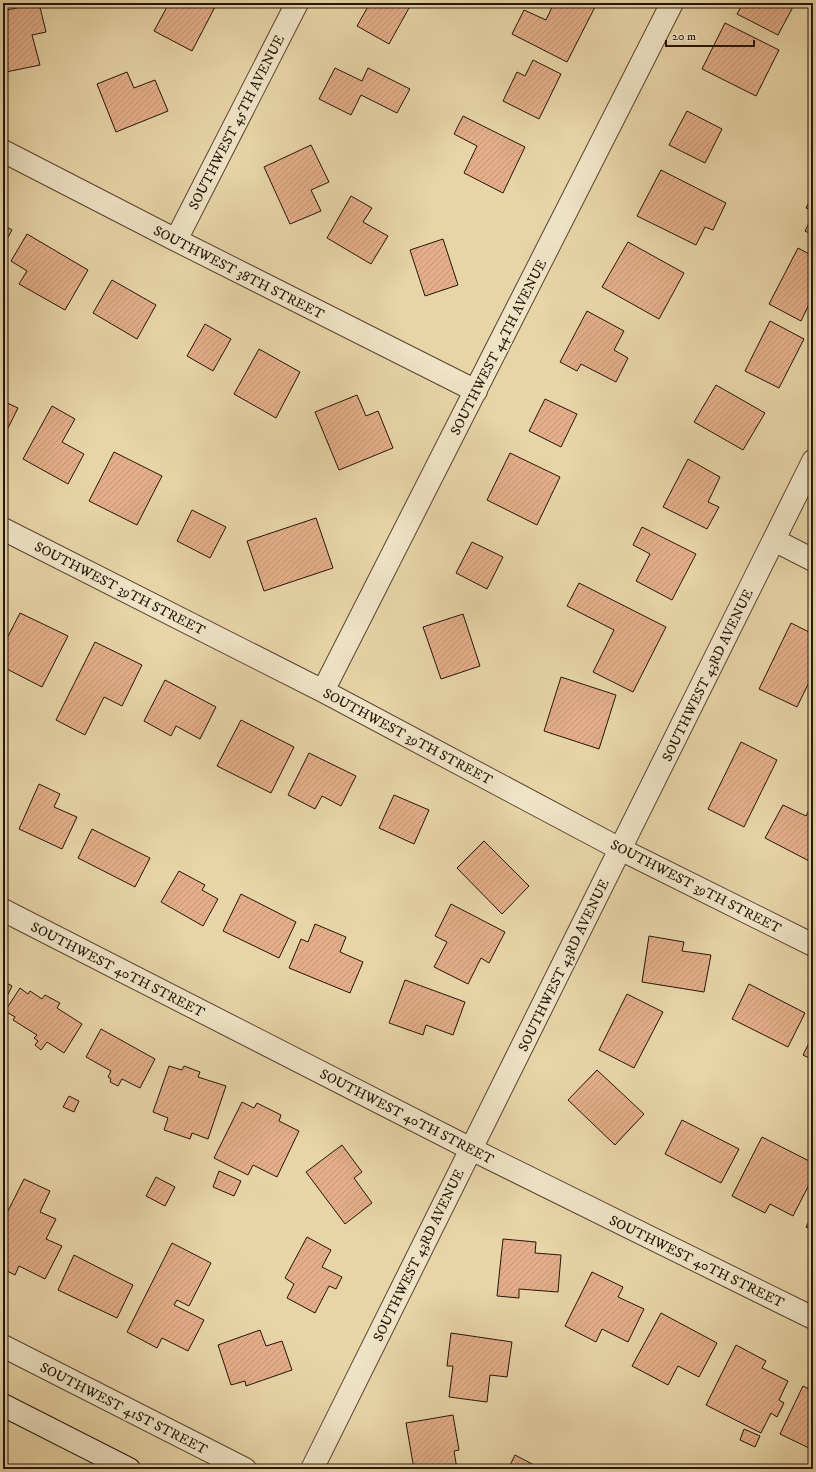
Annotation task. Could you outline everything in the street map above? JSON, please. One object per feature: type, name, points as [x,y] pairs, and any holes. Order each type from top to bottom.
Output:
[{"type":"street","name":"SOUTHWEST 45TH AVENUE","points":[[176,240],[297,3]]},
{"type":"street","name":"SOUTHWEST 44TH AVENUE","points":[[322,691],[476,391],[672,3]]},
{"type":"street","name":"SOUTHWEST 38TH STREET","points":[[3,152],[476,391]]},
{"type":"street","name":"SOUTHWEST 43RD AVENUE","points":[[312,1469],[813,461]]},
{"type":"street","name":"SOUTHWEST 39TH STREET","points":[[3,528],[322,691],[620,848],[813,945]]},
{"type":"street","points":[[774,540],[813,560]]},
{"type":"street","name":"SOUTHWEST 40TH STREET","points":[[3,910],[471,1149],[813,1318]]},
{"type":"street","name":"SOUTHWEST 41ST STREET","points":[[3,1346],[245,1469]]},
{"type":"street","points":[[3,1406],[129,1469]]},
{"type":"building","points":[[39,3],[46,32],[32,35],[40,65],[6,72],[3,59],[3,11]]},
{"type":"building","points":[[169,3],[213,3],[216,5],[192,51],[154,31]]},
{"type":"building","points":[[370,3],[400,3],[409,8],[389,44],[357,26]]},
{"type":"building","points":[[554,3],[597,3],[567,62],[512,34],[524,10],[546,20]]},
{"type":"building","points":[[743,3],[795,3],[778,35],[737,14]]},
{"type":"building","points":[[725,23],[779,50],[756,96],[702,69]]},
{"type":"building","points":[[533,60],[561,74],[539,119],[503,101],[517,72],[525,76]]},
{"type":"building","points":[[335,68],[362,81],[368,68],[410,89],[397,113],[361,95],[351,115],[319,99]]},
{"type":"building","points":[[127,72],[134,88],[155,80],[168,111],[116,132],[97,84]]},
{"type":"building","points":[[687,111],[722,129],[705,163],[669,145]]},
{"type":"building","points":[[463,116],[525,147],[503,193],[464,173],[477,146],[454,134]]},
{"type":"building","points":[[311,145],[329,182],[311,190],[321,211],[290,224],[264,167]]},
{"type":"building","points":[[661,170],[726,203],[713,230],[705,227],[696,245],[637,216]]},
{"type":"building","points":[[813,194],[813,211],[806,208]]},
{"type":"building","points":[[351,196],[372,208],[363,222],[388,236],[371,264],[327,238]]},
{"type":"building","points":[[813,215],[813,235],[805,231]]},
{"type":"building","points":[[3,225],[12,230],[3,246]]},
{"type":"building","points":[[27,234],[88,270],[65,310],[19,284],[27,271],[11,261]]},
{"type":"building","points":[[443,239],[458,285],[425,296],[410,250]]},
{"type":"building","points":[[628,242],[684,273],[659,319],[602,287]]},
{"type":"building","points":[[798,248],[813,256],[813,296],[801,321],[769,304]]},
{"type":"building","points":[[112,280],[156,305],[137,339],[93,313]]},
{"type":"building","points":[[587,311],[624,331],[614,350],[628,358],[616,382],[581,364],[577,371],[560,362]]},
{"type":"building","points":[[770,321],[804,339],[779,388],[745,371]]},
{"type":"building","points":[[205,324],[231,339],[213,371],[187,356]]},
{"type":"building","points":[[259,349],[300,372],[276,418],[234,394]]},
{"type":"building","points":[[716,385],[765,413],[743,450],[694,422]]},
{"type":"building","points":[[357,395],[366,416],[378,411],[393,448],[339,470],[315,412]]},
{"type":"building","points":[[545,399],[577,414],[561,447],[529,431]]},
{"type":"building","points":[[3,401],[18,408],[3,438]]},
{"type":"building","points":[[52,406],[75,419],[62,442],[84,454],[68,484],[23,459]]},
{"type":"building","points":[[114,452],[162,476],[137,525],[89,501]]},
{"type":"building","points":[[510,453],[560,477],[537,525],[487,500]]},
{"type":"building","points":[[688,459],[720,477],[708,502],[719,507],[707,529],[663,507]]},
{"type":"building","points":[[192,510],[226,527],[210,558],[177,541]]},
{"type":"building","points":[[316,518],[333,568],[264,591],[247,541]]},
{"type":"building","points":[[642,527],[696,554],[672,600],[636,581],[650,554],[633,545]]},
{"type":"building","points":[[472,542],[503,557],[487,589],[456,573]]},
{"type":"building","points":[[579,583],[666,627],[633,692],[593,672],[614,630],[567,606]]},
{"type":"building","points":[[20,613],[68,636],[42,687],[3,667],[3,646]]},
{"type":"building","points":[[463,614],[480,666],[441,679],[423,627]]},
{"type":"building","points":[[791,623],[813,634],[813,674],[797,707],[759,689]]},
{"type":"building","points":[[95,642],[142,665],[122,706],[104,697],[85,735],[56,720]]},
{"type":"building","points":[[561,677],[616,695],[599,749],[544,731]]},
{"type":"building","points":[[165,680],[216,707],[200,739],[176,726],[171,736],[144,721]]},
{"type":"building","points":[[241,720],[294,747],[271,793],[217,766]]},
{"type":"building","points":[[741,742],[777,760],[744,827],[708,809]]},
{"type":"building","points":[[309,753],[356,776],[341,806],[322,796],[315,809],[288,795]]},
{"type":"building","points":[[39,784],[60,794],[54,807],[77,817],[62,849],[19,829]]},
{"type":"building","points":[[394,795],[429,810],[414,844],[379,828]]},
{"type":"building","points":[[783,805],[806,816],[811,806],[813,806],[813,863],[765,838]]},
{"type":"building","points":[[92,829],[150,858],[135,887],[78,858]]},
{"type":"building","points":[[484,841],[529,886],[502,914],[457,868]]},
{"type":"building","points":[[179,871],[205,885],[202,890],[218,899],[203,926],[161,902]]},
{"type":"building","points":[[241,894],[296,922],[279,958],[223,931]]},
{"type":"building","points":[[451,904],[505,932],[489,963],[481,958],[468,984],[434,967],[447,942],[435,936]]},
{"type":"building","points":[[315,924],[346,937],[340,952],[363,962],[350,993],[289,968],[301,939],[308,942]]},
{"type":"building","points":[[649,936],[684,942],[682,951],[711,955],[704,992],[642,982]]},
{"type":"building","points":[[405,980],[465,1002],[453,1035],[426,1025],[423,1035],[389,1023]]},
{"type":"building","points":[[3,981],[12,986],[3,1005]]},
{"type":"building","points":[[749,984],[805,1013],[788,1047],[732,1019]]},
{"type":"building","points":[[20,988],[28,994],[30,991],[42,999],[45,995],[60,1003],[57,1008],[82,1024],[64,1053],[47,1042],[41,1050],[35,1045],[38,1041],[34,1038],[37,1035],[13,1020],[15,1017],[5,1011]]},
{"type":"building","points":[[627,994],[663,1012],[634,1068],[599,1050]]},
{"type":"building","points":[[101,1029],[155,1059],[140,1088],[122,1079],[118,1086],[110,1082],[111,1079],[108,1077],[111,1071],[86,1057]]},
{"type":"building","points":[[813,1035],[813,1060],[803,1055]]},
{"type":"building","points":[[169,1066],[182,1070],[184,1066],[200,1072],[198,1077],[226,1086],[208,1139],[192,1133],[190,1139],[164,1130],[168,1118],[153,1112]]},
{"type":"building","points":[[597,1070],[644,1114],[615,1145],[568,1100]]},
{"type":"building","points":[[69,1096],[79,1101],[74,1112],[63,1107]]},
{"type":"building","points":[[242,1102],[254,1108],[257,1103],[281,1115],[279,1121],[299,1131],[277,1177],[253,1165],[248,1175],[214,1158]]},
{"type":"building","points":[[682,1120],[739,1149],[721,1183],[665,1154]]},
{"type":"building","points":[[762,1137],[813,1163],[813,1177],[793,1216],[770,1204],[765,1213],[732,1196]]},
{"type":"building","points":[[342,1145],[362,1172],[354,1178],[372,1203],[345,1224],[306,1172]]},
{"type":"building","points":[[219,1171],[241,1181],[234,1196],[213,1187]]},
{"type":"building","points":[[156,1177],[175,1187],[165,1206],[146,1196]]},
{"type":"building","points":[[24,1179],[50,1191],[40,1212],[56,1219],[46,1239],[62,1246],[45,1279],[19,1266],[15,1275],[3,1269],[3,1221]]},
{"type":"building","points":[[813,1214],[813,1230],[806,1227]]},
{"type":"building","points":[[307,1237],[331,1250],[322,1267],[342,1277],[336,1289],[329,1286],[315,1313],[287,1298],[294,1284],[285,1278]]},
{"type":"building","points":[[503,1239],[536,1242],[535,1253],[561,1255],[558,1292],[519,1289],[519,1298],[497,1296]]},
{"type":"building","points":[[172,1243],[211,1263],[189,1306],[177,1300],[174,1305],[204,1320],[188,1351],[162,1338],[157,1348],[127,1332]]},
{"type":"building","points":[[74,1255],[133,1285],[117,1318],[58,1290]]},
{"type":"building","points":[[592,1272],[623,1287],[618,1297],[644,1309],[628,1342],[602,1329],[596,1342],[565,1326]]},
{"type":"building","points":[[661,1313],[717,1343],[699,1377],[678,1366],[668,1385],[632,1366]]},
{"type":"building","points":[[260,1330],[266,1346],[282,1341],[292,1370],[246,1386],[245,1381],[231,1385],[218,1345]]},
{"type":"building","points":[[451,1333],[512,1342],[507,1377],[490,1375],[487,1402],[449,1397],[453,1366],[447,1366]]},
{"type":"building","points":[[736,1345],[766,1361],[762,1368],[788,1381],[779,1400],[784,1403],[777,1417],[771,1413],[761,1433],[706,1405]]},
{"type":"building","points":[[803,1386],[813,1391],[813,1440],[809,1448],[780,1434]]},
{"type":"building","points":[[453,1415],[459,1450],[454,1451],[457,1469],[414,1469],[406,1423]]},
{"type":"building","points":[[744,1429],[760,1436],[755,1447],[740,1440]]},
{"type":"building","points":[[515,1455],[536,1466],[535,1469],[508,1469]]}]
